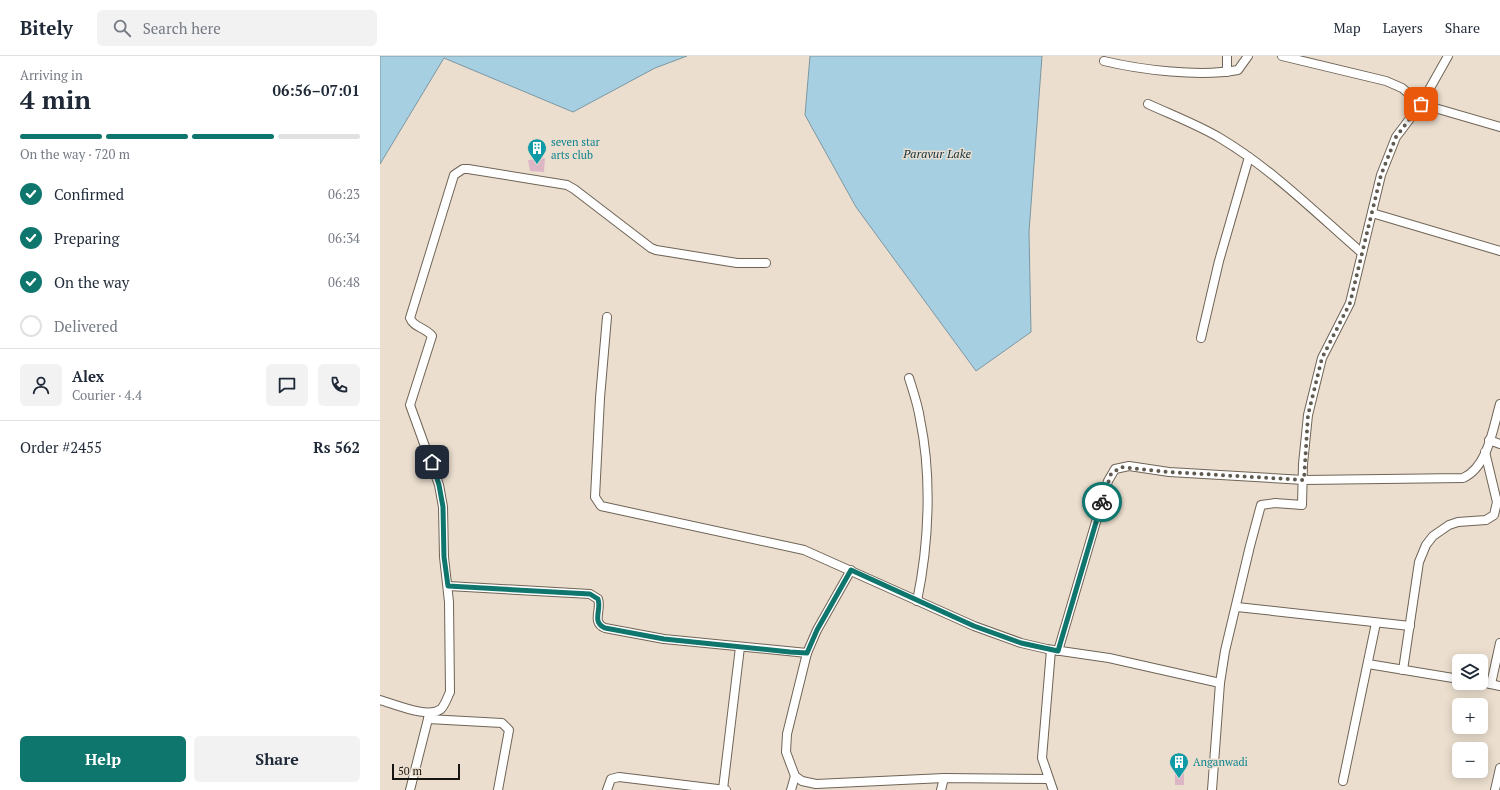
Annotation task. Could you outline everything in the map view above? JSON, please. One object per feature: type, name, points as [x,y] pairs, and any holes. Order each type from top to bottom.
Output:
[{"type":"street","points":[[1227,56],[1227,72]]},
{"type":"street","points":[[1104,61],[1133,68],[1209,73],[1238,70],[1248,56]]},
{"type":"street","points":[[1282,56],[1386,81],[1402,88],[1421,104],[1500,127]]},
{"type":"street","points":[[1212,790],[1220,683],[1225,651],[1261,505],[1275,503],[1302,504],[1308,415],[1322,358],[1350,303],[1381,175],[1396,137],[1421,104],[1448,56]]},
{"type":"street","points":[[1148,104],[1219,137],[1249,157],[1362,253]]},
{"type":"street","points":[[1201,338],[1219,261],[1249,157]]},
{"type":"street","points":[[410,790],[428,716],[440,709],[450,692],[448,586],[444,557],[443,507],[439,485],[410,405],[432,336],[429,332],[411,322],[410,318],[454,175],[458,171],[468,168],[567,186],[582,193],[650,248],[737,263],[766,263]]},
{"type":"street","points":[[1372,213],[1500,251]]},
{"type":"street","points":[[607,317],[600,398],[595,489],[595,497],[598,503],[605,507],[668,519],[804,550],[974,626],[1021,643],[1054,650],[1109,658],[1220,683]]},
{"type":"street","points":[[909,378],[923,435],[927,507],[923,567],[917,601]]},
{"type":"street","points":[[1053,790],[1042,758],[1042,747],[1054,650],[1108,481],[1115,469],[1128,466],[1169,472],[1304,480],[1463,478],[1471,475],[1478,467],[1485,452],[1500,404]]},
{"type":"street","points":[[1489,440],[1500,444]]},
{"type":"street","points":[[1404,670],[1419,562],[1426,544],[1433,536],[1449,525],[1458,522],[1486,520],[1494,515],[1497,502],[1485,452]]},
{"type":"street","points":[[851,570],[817,630],[807,653],[787,734],[786,752],[795,776],[802,781],[816,784],[944,778],[1048,779]]},
{"type":"street","points":[[448,586],[590,594],[598,599],[597,621],[605,628],[664,639],[807,653]]},
{"type":"street","points":[[1237,607],[1410,626]]},
{"type":"street","points":[[1343,781],[1376,622]]},
{"type":"street","points":[[1491,684],[1500,643]]},
{"type":"street","points":[[607,790],[611,779],[619,776],[724,790],[740,647]]},
{"type":"street","points":[[1368,664],[1452,678]]},
{"type":"street","points":[[1488,683],[1500,686]]},
{"type":"street","points":[[380,700],[428,716],[502,723],[506,725],[509,730],[498,790]]},
{"type":"street","points":[[1495,790],[1500,768]]},
{"type":"street","points":[[790,790],[795,776]]},
{"type":"street","points":[[941,790],[944,778]]},
{"type":"water","points":[[380,56],[687,56],[655,68],[573,112],[444,58],[380,164]]},
{"type":"water","name":"Paravur Lake","points":[[810,56],[1042,56],[1029,232],[1031,332],[976,371],[856,207],[805,115]]},
{"type":"building","name":"seven star arts club","points":[[545,158],[544,172],[530,171],[528,160]]},
{"type":"building","name":"Anganwadi","points":[[1184,773],[1184,785],[1175,785],[1175,774]]},
{"type":"way so far","points":[[1102,502],[1111,474],[1115,469],[1128,466],[1169,472],[1304,480],[1303,464],[1308,415],[1322,358],[1350,303],[1381,175],[1396,137],[1421,104]]},
{"type":"place","name":"seven star arts club","points":[[537,165]]},
{"type":"place","name":"Anganwadi","points":[[1179,779]]},
{"type":"route","points":[[432,462],[439,485],[443,507],[444,557],[448,586],[590,594],[598,599],[597,621],[598,624],[605,628],[664,639],[790,652],[807,653],[817,630],[851,570],[974,626],[1021,643],[1058,651],[1102,502]]}]
